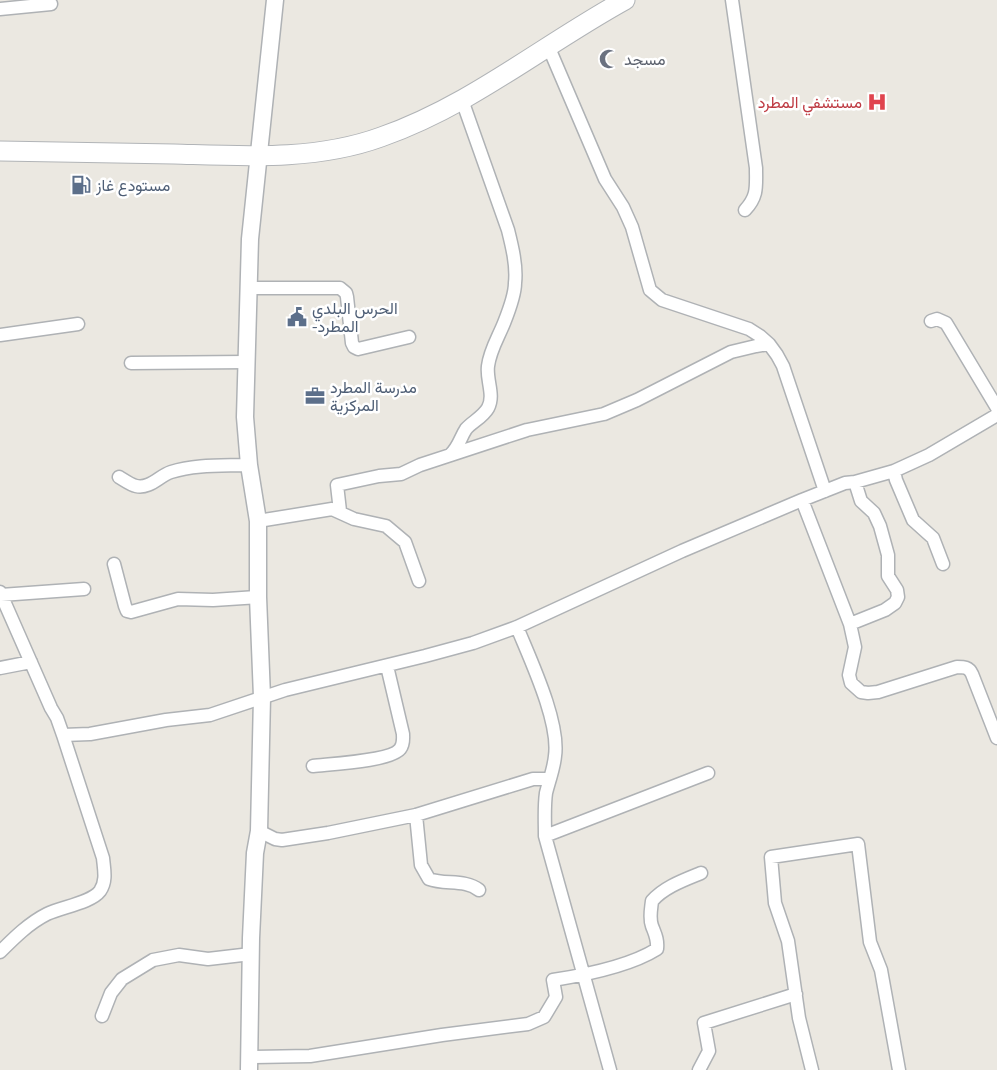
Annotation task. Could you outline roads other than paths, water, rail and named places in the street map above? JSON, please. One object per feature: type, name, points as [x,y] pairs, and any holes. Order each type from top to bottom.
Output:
[{"type":"main road","points":[[259,150],[357,132],[394,120],[492,70],[603,0]]},
{"type":"main road","points":[[3,145],[259,150],[300,154],[325,152],[382,137],[462,100],[625,0]]},
{"type":"street","points":[[275,0],[250,239],[245,418],[249,465],[258,521],[258,597],[262,697],[259,831],[255,853],[251,954],[249,1064],[528,1024],[544,1017],[552,1004],[556,997],[554,980],[584,975],[645,956],[657,949],[657,936],[650,916],[652,902],[681,881],[701,873]]},
{"type":"street","points":[[732,0],[756,168],[756,189],[753,201],[745,210]]},
{"type":"street","points":[[0,9],[51,4]]},
{"type":"street","points":[[549,48],[605,179],[632,227],[650,290],[662,300],[749,329],[769,344],[777,354],[789,382],[825,492]]},
{"type":"street","points":[[450,455],[459,446],[467,429],[488,408],[491,387],[487,369],[492,348],[504,324],[516,284],[510,236],[462,100]]},
{"type":"street","points":[[249,288],[340,288],[346,293],[347,297],[354,347],[358,349],[409,337]]},
{"type":"street","points":[[931,321],[938,319],[946,323],[997,408]]},
{"type":"street","points":[[0,336],[78,324]]},
{"type":"street","points":[[340,511],[337,485],[379,476],[401,474],[420,465],[528,430],[604,414],[637,400],[731,352],[769,344]]},
{"type":"street","points":[[131,363],[247,362]]},
{"type":"street","points":[[63,735],[90,734],[166,720],[210,715],[284,690],[387,666],[473,643],[517,627],[682,551],[802,500],[845,483],[894,471],[928,455],[997,415]]},
{"type":"street","points":[[119,477],[136,486],[153,484],[170,473],[193,468],[249,465]]},
{"type":"street","points":[[894,471],[896,480],[914,520],[933,538],[943,564]]},
{"type":"street","points":[[850,624],[886,610],[895,603],[898,597],[898,590],[888,576],[888,555],[880,526],[874,512],[861,501],[855,482]]},
{"type":"street","points":[[802,500],[850,624],[855,647],[849,675],[851,682],[861,692],[868,694],[957,667],[970,669],[997,738]]},
{"type":"street","points":[[258,521],[332,509],[354,519],[386,526],[405,542],[419,581]]},
{"type":"street","points":[[114,564],[124,606],[127,611],[131,612],[178,599],[213,600],[258,597]]},
{"type":"street","points":[[0,952],[33,922],[57,909],[93,898],[102,890],[104,883],[103,858],[63,735],[1,594],[84,589]]},
{"type":"street","points":[[517,627],[543,692],[553,726],[555,755],[544,812],[545,836],[610,1070]]},
{"type":"street","points":[[0,668],[31,662]]},
{"type":"street","points":[[313,766],[379,758],[395,754],[400,749],[403,743],[403,734],[387,666]]},
{"type":"street","points":[[545,836],[708,773]]},
{"type":"street","points":[[259,831],[275,839],[282,840],[328,833],[416,815],[524,782],[540,778],[549,779]]},
{"type":"street","points":[[416,815],[422,865],[424,873],[429,880],[469,885],[479,890]]},
{"type":"street","points":[[812,1070],[799,1018],[788,941],[776,903],[771,857],[858,844],[870,942],[880,970],[899,1070]]},
{"type":"street","points":[[102,1016],[111,993],[122,979],[154,960],[179,955],[208,959],[251,954]]},
{"type":"street","points":[[699,1070],[709,1051],[704,1023],[796,994]]},
{"type":"place","name":"مسجد","points":[[609,59]]},
{"type":"place","name":"مستشفي المطرد","points":[[877,102]]},
{"type":"place","name":"مستودع غاز","points":[[81,185]]},
{"type":"place","name":"الحرس البلدي -المطرد","points":[[297,317]]},
{"type":"place","name":"مدرسة المطرد المركزية","points":[[315,396]]}]
